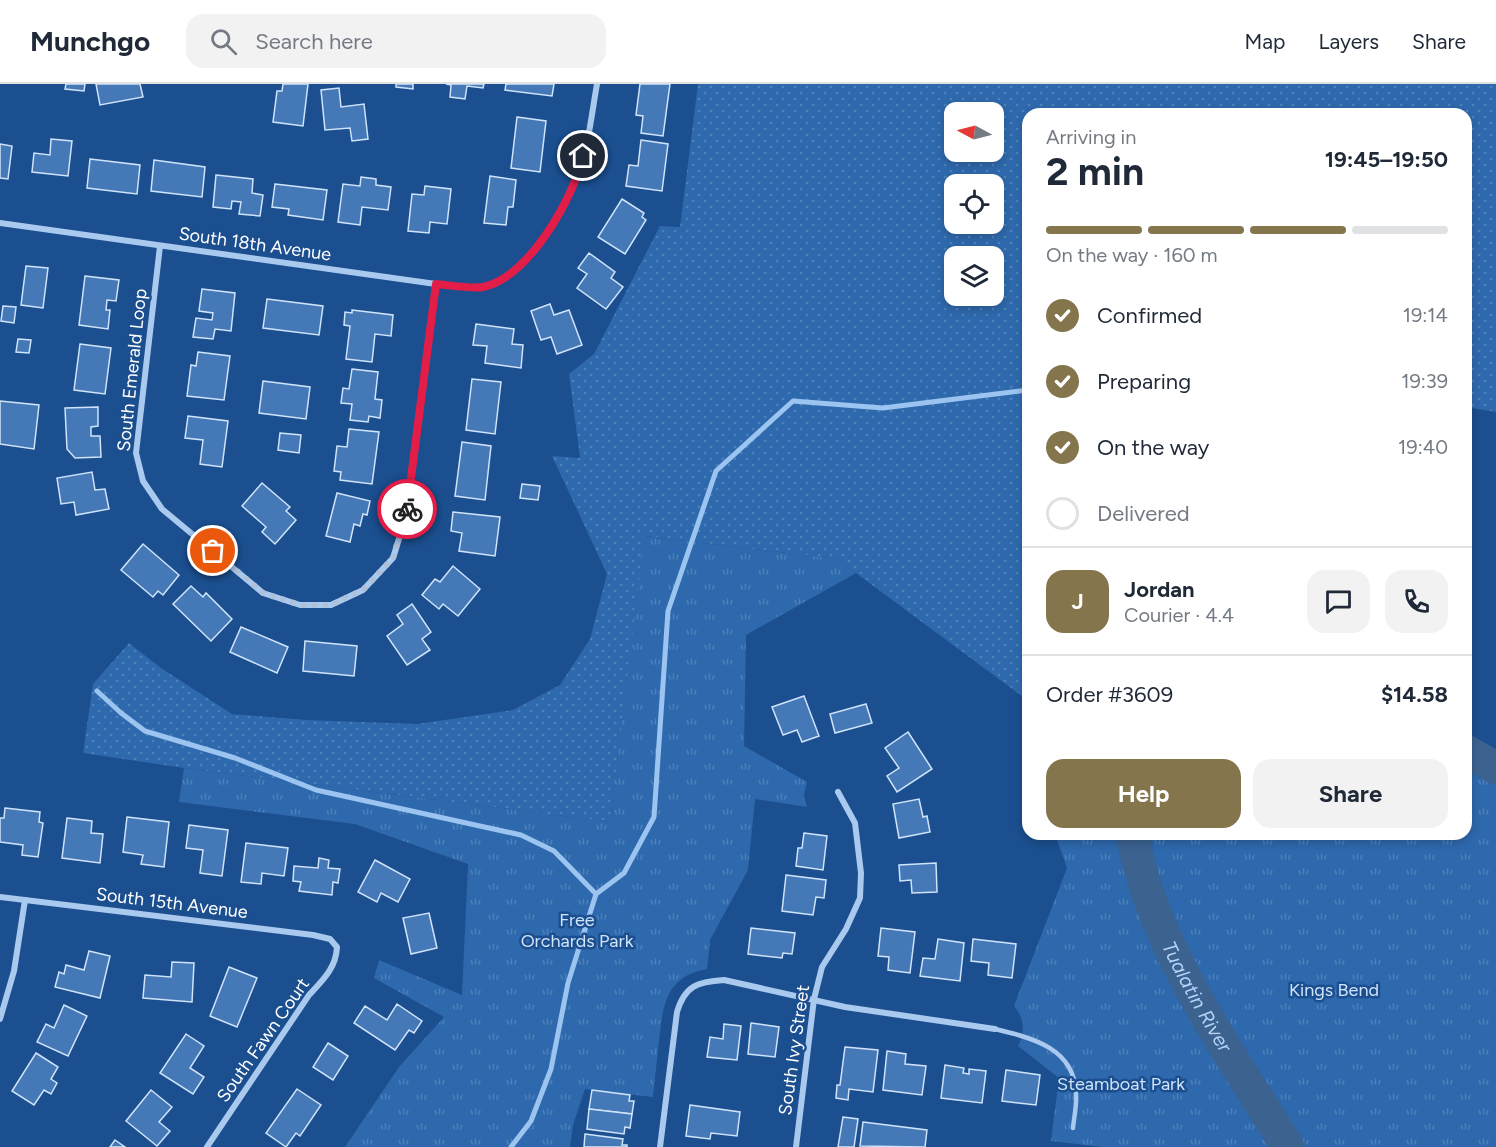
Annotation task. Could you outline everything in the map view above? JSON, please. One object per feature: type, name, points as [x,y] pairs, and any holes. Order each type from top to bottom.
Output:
[{"type":"street","name":"South 18th Avenue","points":[[0,223],[436,284],[482,287],[511,274],[546,237],[579,174],[597,84]]},
{"type":"street","name":"South Emerald Loop","points":[[160,246],[136,453],[142,481],[162,509],[263,593],[300,605],[331,605],[363,590],[393,558],[407,513],[436,284]]},
{"type":"street","name":"South Ivy Street","points":[[796,1147],[814,999],[822,967],[846,929],[860,898],[861,873],[855,823],[838,792]]},
{"type":"street","name":"South 15th Avenue","points":[[0,897],[313,936],[330,939],[337,947]]},
{"type":"street","points":[[0,1019],[14,970],[25,900]]},
{"type":"street","name":"South Fawn Court","points":[[207,1147],[309,995],[327,976],[336,961],[337,947]]},
{"type":"street","points":[[660,1147],[677,1012],[681,998],[692,987],[708,981],[724,980],[845,1007],[995,1029]]},
{"type":"lane","points":[[995,1029],[1025,1036],[1049,1047],[1068,1065],[1075,1082],[1077,1096],[1073,1128]]},
{"type":"green space","points":[[698,84],[1496,84],[1496,412],[1472,408],[1472,108],[1022,108],[1022,696],[837,559],[645,536],[610,822],[83,753],[93,684],[129,643],[161,668],[232,714],[306,720],[417,724],[513,710],[560,685],[590,639],[607,574],[552,456],[580,458],[569,374],[594,354],[660,226],[680,227]]},
{"type":"green space","name":"Free Orchards Park","points":[[644,536],[837,559],[856,573],[746,635],[744,746],[807,782],[804,795],[807,807],[755,799],[748,870],[710,940],[707,969],[683,978],[675,985],[665,1004],[653,1097],[585,1089],[573,1125],[570,1147],[345,1147],[399,1067],[444,1017],[374,978],[379,960],[462,995],[468,864],[355,824],[179,802],[184,768],[610,822]]},
{"type":"green space","name":"Kings Bend","points":[[1472,748],[1496,766],[1496,1147],[1103,1147],[1051,1141],[1059,1078],[1018,1046],[1023,1025],[1014,1006],[1067,868],[1057,840],[1472,840]]},
{"type":"building","points":[[66,84],[85,84],[84,91],[65,89]]},
{"type":"building","points":[[96,84],[140,84],[143,97],[100,105]]},
{"type":"building","points":[[283,84],[308,84],[303,126],[273,122],[277,91],[282,91]]},
{"type":"building","points":[[396,84],[413,84],[413,89],[396,87]]},
{"type":"building","points":[[446,84],[484,84],[483,88],[467,86],[465,99],[450,97],[451,85]]},
{"type":"building","points":[[506,84],[554,84],[552,96],[505,90]]},
{"type":"building","points":[[640,84],[670,84],[663,136],[641,133],[643,116],[636,115]]},
{"type":"building","points":[[339,88],[341,107],[364,104],[368,139],[352,141],[350,128],[325,130],[321,90]]},
{"type":"building","points":[[517,117],[546,121],[540,172],[511,168]]},
{"type":"building","points":[[51,139],[72,141],[68,176],[32,172],[34,153],[50,155]]},
{"type":"building","points":[[641,140],[668,144],[662,191],[626,186],[629,165],[638,166]]},
{"type":"building","points":[[0,144],[12,146],[8,179],[0,178]]},
{"type":"building","points":[[90,159],[140,165],[137,194],[87,188]]},
{"type":"building","points":[[154,160],[205,167],[202,197],[151,191]]},
{"type":"building","points":[[216,175],[253,179],[252,193],[263,195],[260,216],[239,214],[241,202],[232,201],[231,209],[213,207]]},
{"type":"building","points":[[490,176],[516,180],[513,207],[508,207],[506,225],[484,223]]},
{"type":"building","points":[[361,177],[376,179],[376,185],[391,187],[388,210],[362,207],[360,225],[338,222],[343,184],[360,186]]},
{"type":"building","points":[[275,184],[327,190],[323,220],[288,215],[289,209],[272,207]]},
{"type":"building","points":[[425,186],[451,189],[447,224],[430,222],[429,233],[408,231],[412,194],[424,195]]},
{"type":"building","points":[[622,199],[644,213],[642,217],[646,220],[625,254],[598,237]]},
{"type":"building","points":[[589,253],[615,272],[611,278],[623,287],[606,309],[577,288],[587,274],[578,268]]},
{"type":"building","points":[[26,266],[48,268],[43,308],[21,305]]},
{"type":"building","points":[[85,276],[119,280],[116,301],[107,300],[106,310],[110,310],[108,329],[79,325]]},
{"type":"building","points":[[202,289],[235,293],[231,331],[215,329],[213,339],[193,337],[196,318],[212,320],[213,313],[199,311]]},
{"type":"building","points":[[267,299],[323,306],[319,335],[263,328]]},
{"type":"building","points":[[550,304],[554,315],[569,310],[582,345],[557,354],[551,337],[541,340],[531,311]]},
{"type":"building","points":[[3,306],[16,307],[14,323],[1,321]]},
{"type":"building","points":[[352,310],[393,315],[391,336],[375,334],[372,362],[346,359],[350,326],[344,325],[345,312],[352,313]]},
{"type":"building","points":[[476,324],[514,329],[512,344],[523,345],[521,368],[485,363],[487,346],[473,345]]},
{"type":"building","points":[[18,339],[31,340],[29,353],[16,352]]},
{"type":"building","points":[[80,344],[111,348],[105,394],[74,390]]},
{"type":"building","points":[[198,352],[230,356],[224,400],[187,396],[191,365],[196,366]]},
{"type":"building","points":[[352,369],[378,372],[375,399],[382,400],[380,418],[369,416],[368,422],[350,420],[352,404],[341,403],[343,388],[349,389]]},
{"type":"building","points":[[472,379],[501,382],[495,434],[466,430]]},
{"type":"building","points":[[263,381],[310,387],[306,419],[259,413]]},
{"type":"building","points":[[0,401],[39,405],[34,449],[0,444]]},
{"type":"building","points":[[98,407],[98,426],[91,427],[91,436],[100,436],[101,457],[75,458],[67,449],[65,408]]},
{"type":"building","points":[[188,416],[228,421],[222,467],[200,464],[203,440],[185,438]]},
{"type":"building","points":[[349,429],[379,432],[372,484],[340,480],[341,472],[334,471],[337,446],[347,447]]},
{"type":"building","points":[[280,433],[301,435],[299,453],[278,450]]},
{"type":"building","points":[[462,442],[491,446],[485,500],[455,496]]},
{"type":"building","points":[[92,472],[95,490],[105,489],[109,509],[76,515],[74,502],[61,504],[57,478]]},
{"type":"building","points":[[262,483],[290,507],[286,511],[296,520],[275,544],[262,532],[266,527],[242,506]]},
{"type":"building","points":[[522,484],[540,486],[538,500],[520,498]]},
{"type":"building","points":[[337,493],[370,501],[367,515],[363,514],[360,526],[354,524],[350,542],[326,536]]},
{"type":"building","points":[[453,512],[500,517],[495,556],[459,551],[462,533],[451,531]]},
{"type":"building","points":[[143,544],[179,575],[163,595],[158,591],[153,597],[121,570]]},
{"type":"building","points":[[453,566],[480,589],[458,616],[443,604],[439,609],[422,595],[435,579],[440,582]]},
{"type":"building","points":[[191,586],[203,597],[206,593],[232,619],[211,641],[173,604]]},
{"type":"building","points":[[412,604],[431,632],[422,639],[430,650],[407,665],[387,636],[403,624],[397,615]]},
{"type":"building","points":[[241,627],[288,647],[277,673],[230,652]]},
{"type":"building","points":[[305,641],[357,646],[354,676],[303,671]]},
{"type":"building","points":[[804,696],[819,736],[802,742],[797,730],[783,735],[772,707]]},
{"type":"building","points":[[866,704],[872,723],[835,733],[830,714]]},
{"type":"building","points":[[908,732],[932,769],[897,792],[887,776],[899,768],[885,748]]},
{"type":"building","points":[[919,799],[923,817],[927,816],[930,832],[899,838],[893,804]]},
{"type":"building","points":[[5,808],[40,812],[39,822],[43,823],[38,857],[22,855],[23,845],[0,842],[0,818],[4,818]]},
{"type":"building","points":[[127,817],[169,822],[164,867],[141,864],[143,855],[123,852]]},
{"type":"building","points":[[67,818],[92,821],[91,833],[103,834],[100,863],[62,858]]},
{"type":"building","points":[[189,825],[228,830],[222,876],[200,873],[203,850],[186,848]]},
{"type":"building","points":[[804,833],[827,836],[823,870],[796,866],[798,848],[802,848]]},
{"type":"building","points":[[246,843],[288,848],[284,876],[262,873],[261,884],[241,882]]},
{"type":"building","points":[[319,858],[329,860],[328,868],[340,869],[338,883],[333,882],[332,895],[299,891],[301,882],[293,881],[294,866],[318,868]]},
{"type":"building","points":[[375,860],[410,879],[398,902],[381,893],[377,902],[358,892]]},
{"type":"building","points":[[936,863],[937,892],[912,893],[911,880],[900,881],[899,865]]},
{"type":"building","points":[[786,875],[826,880],[824,898],[816,897],[813,915],[782,911]]},
{"type":"building","points":[[429,913],[437,948],[411,954],[403,918]]},
{"type":"building","points":[[751,928],[795,933],[792,954],[783,953],[782,958],[748,954]]},
{"type":"building","points":[[881,928],[915,932],[910,973],[888,970],[889,957],[878,956]]},
{"type":"building","points":[[938,939],[964,943],[960,981],[920,976],[923,958],[935,959]]},
{"type":"building","points":[[973,939],[1016,944],[1012,978],[988,975],[989,963],[971,961]]},
{"type":"building","points":[[89,951],[110,956],[100,998],[55,987],[59,972],[64,974],[66,965],[84,970]]},
{"type":"building","points":[[172,962],[194,963],[192,1002],[143,998],[145,975],[171,977]]},
{"type":"building","points":[[229,967],[257,978],[237,1027],[210,1016]]},
{"type":"building","points":[[397,1004],[422,1021],[414,1033],[409,1030],[395,1050],[354,1023],[365,1006],[387,1020]]},
{"type":"building","points":[[64,1005],[87,1016],[68,1056],[37,1042],[46,1024],[54,1028]]},
{"type":"building","points":[[751,1023],[779,1027],[775,1057],[748,1054]]},
{"type":"building","points":[[724,1024],[741,1026],[737,1060],[707,1057],[710,1037],[723,1039]]},
{"type":"building","points":[[186,1034],[204,1046],[190,1068],[204,1077],[193,1094],[160,1073]]},
{"type":"building","points":[[328,1043],[348,1056],[333,1080],[313,1067]]},
{"type":"building","points":[[845,1047],[878,1050],[873,1092],[849,1089],[848,1100],[836,1098]]},
{"type":"building","points":[[887,1051],[906,1054],[905,1064],[926,1066],[922,1095],[883,1090]]},
{"type":"building","points":[[36,1053],[58,1067],[51,1079],[57,1083],[51,1094],[44,1090],[34,1105],[12,1091]]},
{"type":"building","points":[[945,1065],[964,1068],[963,1073],[969,1074],[969,1069],[986,1071],[982,1103],[941,1098]]},
{"type":"building","points":[[1006,1070],[1040,1075],[1036,1105],[1002,1101]]},
{"type":"building","points":[[297,1089],[321,1105],[300,1136],[296,1133],[286,1147],[266,1133]]},
{"type":"building","points":[[151,1090],[172,1107],[159,1122],[170,1131],[157,1146],[126,1121]]},
{"type":"building","points":[[592,1090],[630,1095],[629,1101],[634,1101],[632,1114],[589,1109]]},
{"type":"building","points":[[690,1105],[740,1112],[737,1136],[711,1133],[710,1139],[686,1136]]},
{"type":"building","points":[[589,1109],[632,1114],[630,1128],[625,1127],[624,1134],[587,1129]]},
{"type":"building","points":[[843,1117],[858,1119],[854,1147],[838,1147]]},
{"type":"building","points":[[863,1122],[927,1130],[925,1147],[860,1146]]},
{"type":"building","points":[[585,1134],[623,1139],[622,1145],[627,1145],[627,1147],[584,1147]]},
{"type":"building","points":[[115,1140],[125,1147],[110,1147]]},
{"type":"waterway","points":[[511,1147],[531,1121],[551,1069],[568,983],[596,894],[624,873],[654,817],[668,611],[716,471],[793,401],[883,408],[1022,391]]},
{"type":"waterway","points":[[97,691],[145,731],[235,758],[316,790],[521,835],[554,851],[596,894]]},
{"type":"waterway","name":"Tualatin River","points":[[1472,754],[1496,768]]},
{"type":"waterway","name":"Tualatin River","points":[[1133,840],[1142,875],[1175,957],[1218,1035],[1288,1147]]},
{"type":"way so far","points":[[213,551],[263,593],[300,605],[331,605],[363,590],[393,558],[407,509]]},
{"type":"route","points":[[407,509],[436,284],[482,287],[511,274],[546,237],[579,174],[583,156]]},
{"type":"park label","name":"Steamboat Park","points":[[1121,1084]]}]
